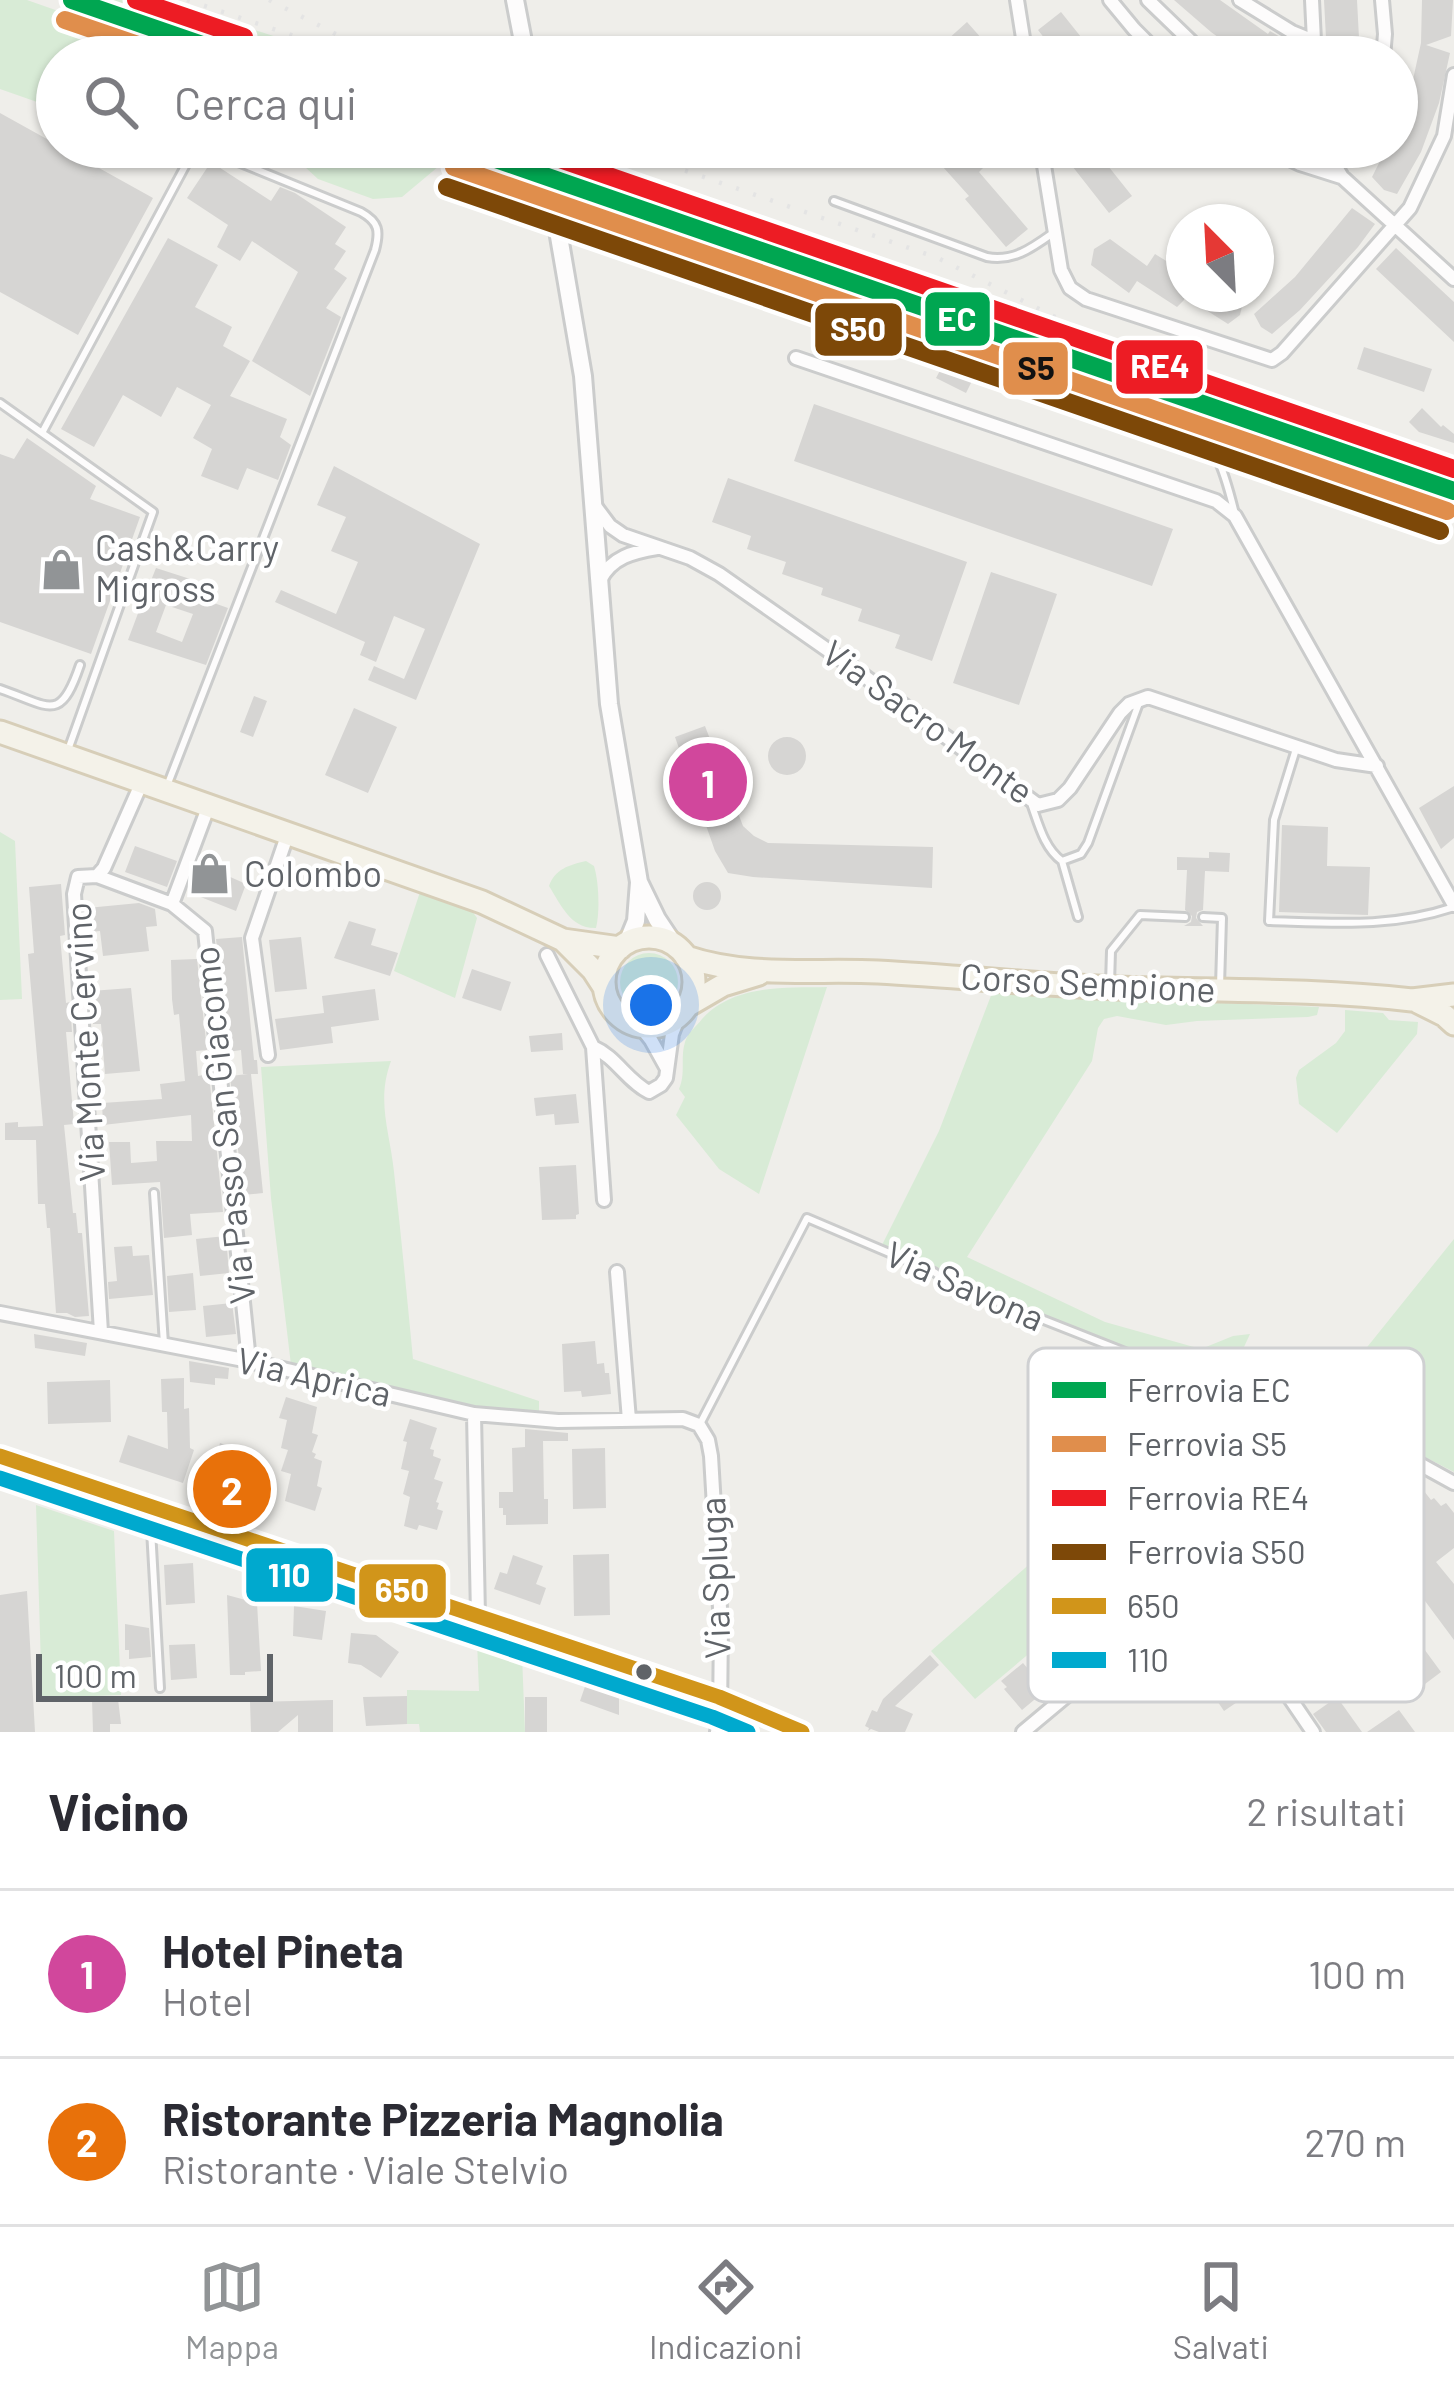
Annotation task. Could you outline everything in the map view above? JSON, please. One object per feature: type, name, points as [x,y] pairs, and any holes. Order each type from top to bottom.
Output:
[{"type":"main road","points":[[0,732],[482,902],[555,947],[593,970],[613,1010],[640,1026],[657,1026],[683,1011],[694,981],[681,951],[663,939],[555,947]]},
{"type":"main road","points":[[604,987],[607,966],[623,945]]},
{"type":"main road","name":"Corso Sempione","points":[[681,951],[723,966],[765,972],[860,971],[1110,988],[1412,1000],[1454,995]]},
{"type":"main road","name":"Corso Sempione","points":[[683,1011],[723,985],[765,972]]},
{"type":"main road","points":[[1412,1000],[1454,1024]]},
{"type":"street","points":[[515,0],[522,36]]},
{"type":"street","points":[[1017,0],[1023,36]]},
{"type":"street","points":[[1110,0],[1141,36]]},
{"type":"street","points":[[1148,0],[1185,36]]},
{"type":"street","points":[[1240,0],[1302,36]]},
{"type":"street","points":[[1312,0],[1314,36]]},
{"type":"street","points":[[1382,0],[1385,36]]},
{"type":"street","points":[[1044,168],[1066,283],[1086,299],[1272,360],[1410,208],[1439,151],[1454,75]]},
{"type":"street","points":[[1312,168],[1342,178],[1454,279]]},
{"type":"street","points":[[1337,168],[1342,178]]},
{"type":"street","points":[[551,190],[583,376],[609,704],[639,882],[636,921],[623,945]]},
{"type":"street","points":[[796,358],[1216,501],[1235,516],[1454,906]]},
{"type":"street","name":"Via Sacro Monte","points":[[594,506],[610,526],[719,574],[1031,802],[1047,805],[1058,800],[1120,713],[1141,698]]},
{"type":"street","points":[[599,582],[614,562],[658,548]]},
{"type":"street","points":[[1141,698],[1162,700],[1336,760],[1377,766]]},
{"type":"street","name":"Via Monte Cervino","points":[[100,1332],[74,895],[78,877],[98,876],[104,868],[142,782]]},
{"type":"street","name":"Via Passo San Giacomo","points":[[172,904],[209,805]]},
{"type":"street","points":[[268,1055],[252,938],[288,833]]},
{"type":"street","name":"Via Passo San Giacomo","points":[[98,876],[172,904],[205,932],[250,1361]]},
{"type":"street","points":[[639,882],[657,919],[681,951]]},
{"type":"street","points":[[555,947],[593,1047],[604,1200]]},
{"type":"street","points":[[593,1047],[609,1055],[649,1092],[661,1085],[672,1034],[683,1011]]},
{"type":"street","points":[[640,1026],[666,1069]]},
{"type":"street","points":[[616,1272],[629,1420],[683,1419],[699,1425]]},
{"type":"street","name":"Via Aprica","points":[[0,1313],[250,1361],[474,1414],[558,1421],[629,1420]]},
{"type":"street","points":[[474,1414],[478,1616]]},
{"type":"street","name":"Via Spluga","points":[[699,1425],[711,1456],[721,1625],[717,1732]]},
{"type":"street","points":[[0,1456],[719,1697],[802,1732]]},
{"type":"street","name":"Via Savona","points":[[1424,1466],[1454,1483]]},
{"type":"street","points":[[1023,1732],[1059,1702]]},
{"type":"street","points":[[1292,1702],[1312,1732]]},
{"type":"lane","points":[[42,433],[185,168]]},
{"type":"lane","points":[[165,790],[379,231],[361,212],[254,168]]},
{"type":"lane","points":[[835,201],[1003,260],[1055,232]]},
{"type":"lane","points":[[824,280],[1179,414],[1212,445],[1235,516]]},
{"type":"lane","points":[[0,403],[153,512],[66,755]]},
{"type":"lane","points":[[0,689],[57,705],[68,697],[80,665]]},
{"type":"lane","points":[[1062,861],[1081,854],[1088,843],[1141,698]]},
{"type":"lane","points":[[1297,746],[1274,820],[1269,921],[1366,925],[1410,920],[1454,906]]},
{"type":"lane","points":[[1031,802],[1044,838],[1062,861],[1078,916]]},
{"type":"lane","points":[[1110,988],[1111,951],[1140,915],[1185,917]]},
{"type":"lane","points":[[1203,917],[1222,918],[1220,990]]},
{"type":"lane","points":[[154,1193],[164,1344]]},
{"type":"lane","name":"Via Savona","points":[[699,1425],[807,1218],[950,1283],[1113,1348]]},
{"type":"lane","points":[[150,1507],[160,1688]]},
{"type":"green space","points":[[0,0],[27,0],[129,36],[36,36],[36,102],[0,89]]},
{"type":"green space","points":[[105,0],[161,0],[273,36],[210,36]]},
{"type":"green space","points":[[306,168],[437,168],[402,197],[373,199],[318,179]]},
{"type":"green space","points":[[0,832],[15,841],[22,999],[0,1000]]},
{"type":"green space","points":[[586,861],[594,866],[597,880],[596,928],[573,920],[549,886],[559,872]]},
{"type":"green space","points":[[420,892],[472,911],[477,918],[455,998],[394,971]]},
{"type":"green space","points":[[649,953],[670,961],[678,982],[670,1003],[649,1011],[628,1003],[620,982],[628,961]]},
{"type":"green space","points":[[827,987],[759,1194],[719,1169],[676,1115],[685,1097],[679,1089],[685,1042],[702,1019],[729,999],[760,990]]},
{"type":"green space","points":[[992,993],[1319,1007],[1317,1015],[1308,1017],[1166,1025],[1117,1016],[1104,1019],[1092,1061],[967,1257],[1105,1322],[1197,1348],[1123,1348],[882,1245],[939,1131]]},
{"type":"green space","points":[[1345,1010],[1418,1022],[1417,1034],[1337,1133],[1299,1104],[1296,1078],[1299,1070],[1345,1031]]},
{"type":"green space","points":[[391,1061],[384,1103],[413,1359],[539,1401],[539,1414],[469,1408],[291,1365],[261,1067]]},
{"type":"green space","points":[[1454,1239],[1454,1472],[1424,1457],[1424,1348],[1366,1348]]},
{"type":"green space","points":[[1250,1334],[1244,1348],[1203,1348],[1233,1336]]},
{"type":"green space","points":[[36,1505],[114,1531],[121,1695],[42,1698]]},
{"type":"green space","points":[[1028,1565],[1028,1655],[975,1699],[931,1651]]},
{"type":"green space","points":[[477,1641],[522,1655],[525,1732],[420,1732],[419,1724],[407,1724],[407,1690],[479,1691]]},
{"type":"building","points":[[1174,0],[1220,0],[1268,34],[1278,36],[1216,36]]},
{"type":"building","points":[[1324,0],[1357,0],[1359,36],[1326,36]]},
{"type":"building","points":[[1422,0],[1453,0],[1451,36],[1426,45],[1450,53],[1439,103],[1418,157],[1418,57]]},
{"type":"building","points":[[1061,12],[1080,36],[1043,36],[1038,30]]},
{"type":"building","points":[[967,22],[979,36],[952,36]]},
{"type":"building","points":[[0,113],[36,133],[36,168],[99,168],[153,198],[78,335],[0,292]]},
{"type":"building","points":[[207,168],[220,168],[271,201],[280,187],[295,193],[346,227],[335,244],[346,251],[334,269],[347,278],[326,308],[341,317],[310,396],[252,361],[298,272],[252,241],[240,261],[217,247],[228,225],[187,198]]},
{"type":"building","points":[[944,168],[983,168],[979,172],[1028,229],[1006,247],[965,199],[969,196]]},
{"type":"building","points":[[1074,168],[1110,168],[1132,196],[1109,213]]},
{"type":"building","points":[[1376,168],[1412,168],[1397,194],[1384,190],[1372,177]]},
{"type":"building","points":[[1352,208],[1375,224],[1300,310],[1272,334],[1254,314],[1274,312],[1274,296]]},
{"type":"building","points":[[168,238],[218,265],[195,307],[232,327],[223,346],[250,361],[230,396],[287,419],[280,437],[291,445],[278,480],[247,468],[238,490],[201,476],[212,449],[193,438],[211,405],[177,387],[161,417],[123,395],[94,447],[61,429]]},
{"type":"building","points":[[1110,239],[1147,266],[1155,254],[1166,261],[1166,300],[1137,281],[1129,293],[1091,265],[1094,249]]},
{"type":"building","points":[[1396,248],[1454,302],[1454,342],[1376,269]]},
{"type":"building","points":[[1209,312],[1241,312],[1228,324]]},
{"type":"building","points":[[1364,347],[1432,369],[1424,392],[1357,369]]},
{"type":"building","points":[[952,348],[981,363],[966,393],[936,378]]},
{"type":"building","points":[[814,404],[1173,529],[1152,586],[794,461]]},
{"type":"building","points":[[1422,408],[1454,434],[1454,443],[1419,432],[1409,422]]},
{"type":"building","name":"Cash&Carry Migross","points":[[27,438],[96,486],[90,499],[140,517],[91,654],[0,622],[0,454],[14,459]]},
{"type":"building","points":[[334,466],[480,544],[416,700],[368,680],[374,666],[404,679],[425,629],[394,616],[376,662],[360,655],[365,642],[275,602],[281,590],[336,614],[358,562],[331,551],[346,517],[317,505]]},
{"type":"building","points":[[728,478],[967,562],[932,661],[895,648],[900,635],[858,621],[862,609],[821,595],[823,588],[782,574],[786,562],[747,549],[751,536],[712,522]]},
{"type":"building","points":[[156,568],[215,587],[211,602],[228,608],[206,665],[128,640],[140,608],[133,606],[140,589],[148,588]],"holes":[[[166,605],[193,614],[182,642],[156,632]]]},
{"type":"building","points":[[991,572],[1057,594],[1019,705],[953,683]]},
{"type":"building","points":[[254,696],[267,701],[253,737],[240,732]]},
{"type":"building","points":[[354,708],[397,727],[368,793],[325,775]]},
{"type":"building","points":[[705,726],[743,826],[754,836],[768,843],[933,847],[932,888],[728,873],[715,851],[675,737]]},
{"type":"building","points":[[787,737],[800,743],[806,756],[800,769],[787,775],[774,769],[768,756],[774,743]]},
{"type":"building","points":[[1454,786],[1454,838],[1441,849],[1419,808]]},
{"type":"building","points":[[1282,825],[1328,827],[1327,866],[1370,867],[1368,915],[1279,912]]},
{"type":"building","points":[[135,846],[177,861],[167,887],[125,872]]},
{"type":"building","points":[[1209,852],[1230,853],[1229,872],[1205,871],[1203,910],[1196,918],[1203,926],[1184,926],[1192,916],[1185,910],[1187,870],[1177,870],[1177,857],[1209,858]]},
{"type":"building","points":[[201,864],[246,884],[236,911],[188,892]]},
{"type":"building","points":[[707,882],[717,886],[721,896],[717,906],[707,910],[697,906],[693,896],[697,886]]},
{"type":"building","points":[[61,884],[65,935],[60,936],[66,1003],[70,1002],[72,1032],[66,1032],[74,1124],[64,1125],[73,1213],[78,1233],[82,1233],[89,1316],[75,1317],[56,1313],[50,1228],[45,1204],[38,1204],[36,1140],[5,1140],[5,1123],[43,1126],[28,954],[34,953],[29,887]]},
{"type":"building","points":[[139,903],[155,909],[157,926],[146,927],[149,951],[103,956],[100,931],[90,932],[87,908]]},
{"type":"building","points":[[349,921],[376,929],[371,945],[398,953],[390,976],[334,958]]},
{"type":"building","points":[[242,937],[257,1060],[258,1074],[251,1074],[263,1193],[243,1195],[230,1076],[248,1074],[243,1074],[241,1050],[228,1052],[216,939]]},
{"type":"building","points":[[301,937],[307,989],[275,992],[269,940]]},
{"type":"building","points":[[197,959],[207,1050],[196,1051],[198,1076],[209,1074],[223,1212],[190,1214],[192,1235],[164,1238],[160,1182],[112,1185],[109,1142],[130,1142],[131,1163],[157,1161],[156,1141],[192,1141],[191,1115],[103,1125],[102,1103],[162,1099],[160,1084],[185,1081],[171,960]]},
{"type":"building","points":[[472,969],[511,982],[501,1011],[462,998]]},
{"type":"building","points":[[131,988],[140,1071],[105,1074],[101,1024],[93,1024],[91,991]]},
{"type":"building","points":[[375,989],[379,1020],[331,1027],[333,1043],[280,1050],[275,1019],[324,1013],[322,996]]},
{"type":"building","points":[[562,1033],[563,1050],[531,1052],[529,1036]]},
{"type":"building","points":[[576,1094],[579,1123],[555,1125],[554,1114],[536,1116],[534,1098]]},
{"type":"building","points":[[576,1165],[576,1219],[542,1220],[539,1167]]},
{"type":"building","points":[[226,1236],[229,1273],[200,1276],[196,1239]]},
{"type":"building","points":[[132,1246],[133,1256],[149,1255],[153,1295],[109,1299],[108,1282],[117,1281],[114,1247]]},
{"type":"building","points":[[193,1273],[196,1310],[169,1312],[167,1276]]},
{"type":"building","points":[[232,1303],[236,1334],[206,1337],[203,1306]]},
{"type":"building","points":[[34,1334],[87,1343],[85,1356],[35,1348]]},
{"type":"building","points":[[595,1341],[597,1364],[604,1363],[609,1373],[611,1394],[582,1397],[581,1391],[564,1392],[562,1344]]},
{"type":"building","points":[[189,1361],[229,1368],[228,1379],[215,1378],[215,1385],[190,1382]]},
{"type":"building","points":[[184,1378],[184,1409],[189,1408],[190,1448],[194,1450],[183,1483],[119,1462],[128,1435],[168,1449],[161,1379]]},
{"type":"building","points":[[110,1380],[111,1422],[48,1424],[47,1382]]},
{"type":"building","points":[[286,1397],[317,1407],[312,1433],[318,1435],[312,1452],[322,1461],[317,1486],[322,1488],[315,1511],[285,1501],[291,1474],[281,1471],[288,1450],[281,1448],[287,1420],[279,1418]]},
{"type":"building","points":[[410,1419],[437,1428],[430,1449],[441,1459],[434,1479],[443,1482],[436,1502],[443,1511],[437,1530],[404,1526],[410,1497],[403,1494],[409,1471],[401,1469]]},
{"type":"building","points":[[525,1429],[568,1433],[568,1441],[543,1441],[548,1524],[506,1525],[499,1492],[513,1492],[512,1448],[525,1447]]},
{"type":"building","points":[[220,1443],[256,1456],[249,1477],[263,1482],[254,1506],[207,1490]]},
{"type":"building","points":[[605,1448],[606,1508],[573,1509],[572,1449]]},
{"type":"building","points":[[1424,1491],[1454,1513],[1454,1548],[1436,1562],[1454,1584],[1454,1640],[1424,1600]]},
{"type":"building","points":[[609,1554],[610,1615],[574,1616],[573,1555]]},
{"type":"building","points":[[513,1555],[543,1566],[536,1584],[546,1588],[540,1605],[494,1589],[500,1572],[507,1574]]},
{"type":"building","points":[[193,1563],[195,1603],[166,1605],[164,1565]]},
{"type":"building","points":[[27,1591],[35,1732],[0,1732],[0,1595]]},
{"type":"building","points":[[227,1595],[257,1603],[261,1671],[230,1675]]},
{"type":"building","points":[[294,1606],[326,1611],[322,1640],[293,1636]]},
{"type":"building","points":[[125,1624],[149,1628],[151,1657],[129,1659]]},
{"type":"building","points":[[351,1633],[376,1635],[399,1652],[381,1678],[348,1663]]},
{"type":"building","points":[[195,1644],[197,1678],[171,1680],[169,1645]]},
{"type":"building","points":[[1424,1649],[1441,1672],[1424,1685]]},
{"type":"building","points":[[930,1655],[939,1665],[895,1706],[913,1714],[905,1732],[868,1731],[865,1726],[872,1710],[877,1712],[883,1699]]},
{"type":"building","points":[[1023,1663],[1028,1669],[1032,1702],[1022,1710],[1001,1681]]},
{"type":"building","points":[[589,1675],[619,1686],[619,1715],[580,1701]]},
{"type":"building","points":[[407,1696],[407,1724],[366,1726],[363,1697]]},
{"type":"building","points":[[525,1697],[547,1697],[547,1732],[525,1732]]},
{"type":"building","points":[[92,1699],[118,1699],[121,1724],[110,1724],[110,1732],[93,1732]]},
{"type":"building","points":[[333,1700],[333,1732],[298,1732],[298,1715],[278,1732],[251,1732],[250,1702]]},
{"type":"building","points":[[1330,1702],[1341,1702],[1362,1732],[1326,1732],[1313,1714]]},
{"type":"building","points":[[1399,1710],[1415,1732],[1367,1732],[1386,1719]]},
{"type":"tunnel","points":[[547,168],[551,190]]},
{"type":"railway","points":[[187,0],[294,36]]},
{"type":"railway","points":[[269,0],[340,36]]},
{"type":"railway","points":[[678,168],[938,258],[1067,323],[1454,469]]},
{"type":"rail line","name":"EC","points":[[72,0],[176,36]]},
{"type":"rail line","name":"RE4","points":[[136,0],[241,36]]},
{"type":"rail line","name":"S5","points":[[65,20],[112,36]]},
{"type":"rail line","name":"S5","points":[[457,168],[1447,511]]},
{"type":"rail line","name":"EC","points":[[522,168],[1454,491]]},
{"type":"rail line","name":"RE4","points":[[586,168],[1454,469]]},
{"type":"rail line","name":"S50","points":[[447,187],[1440,531]]},
{"type":"transit line","name":"650","points":[[0,1456],[719,1697],[802,1732]]},
{"type":"transit line","name":"110","points":[[0,1478],[748,1732]]},
{"type":"place","name":"Cash&Carry Migross","points":[[61,569]]},
{"type":"place","name":"Hotel Pineta","points":[[708,782]]},
{"type":"place","name":"Colombo","points":[[210,874]]},
{"type":"place","name":"Ristorante Pizzeria Magnolia","points":[[232,1489]]}]
